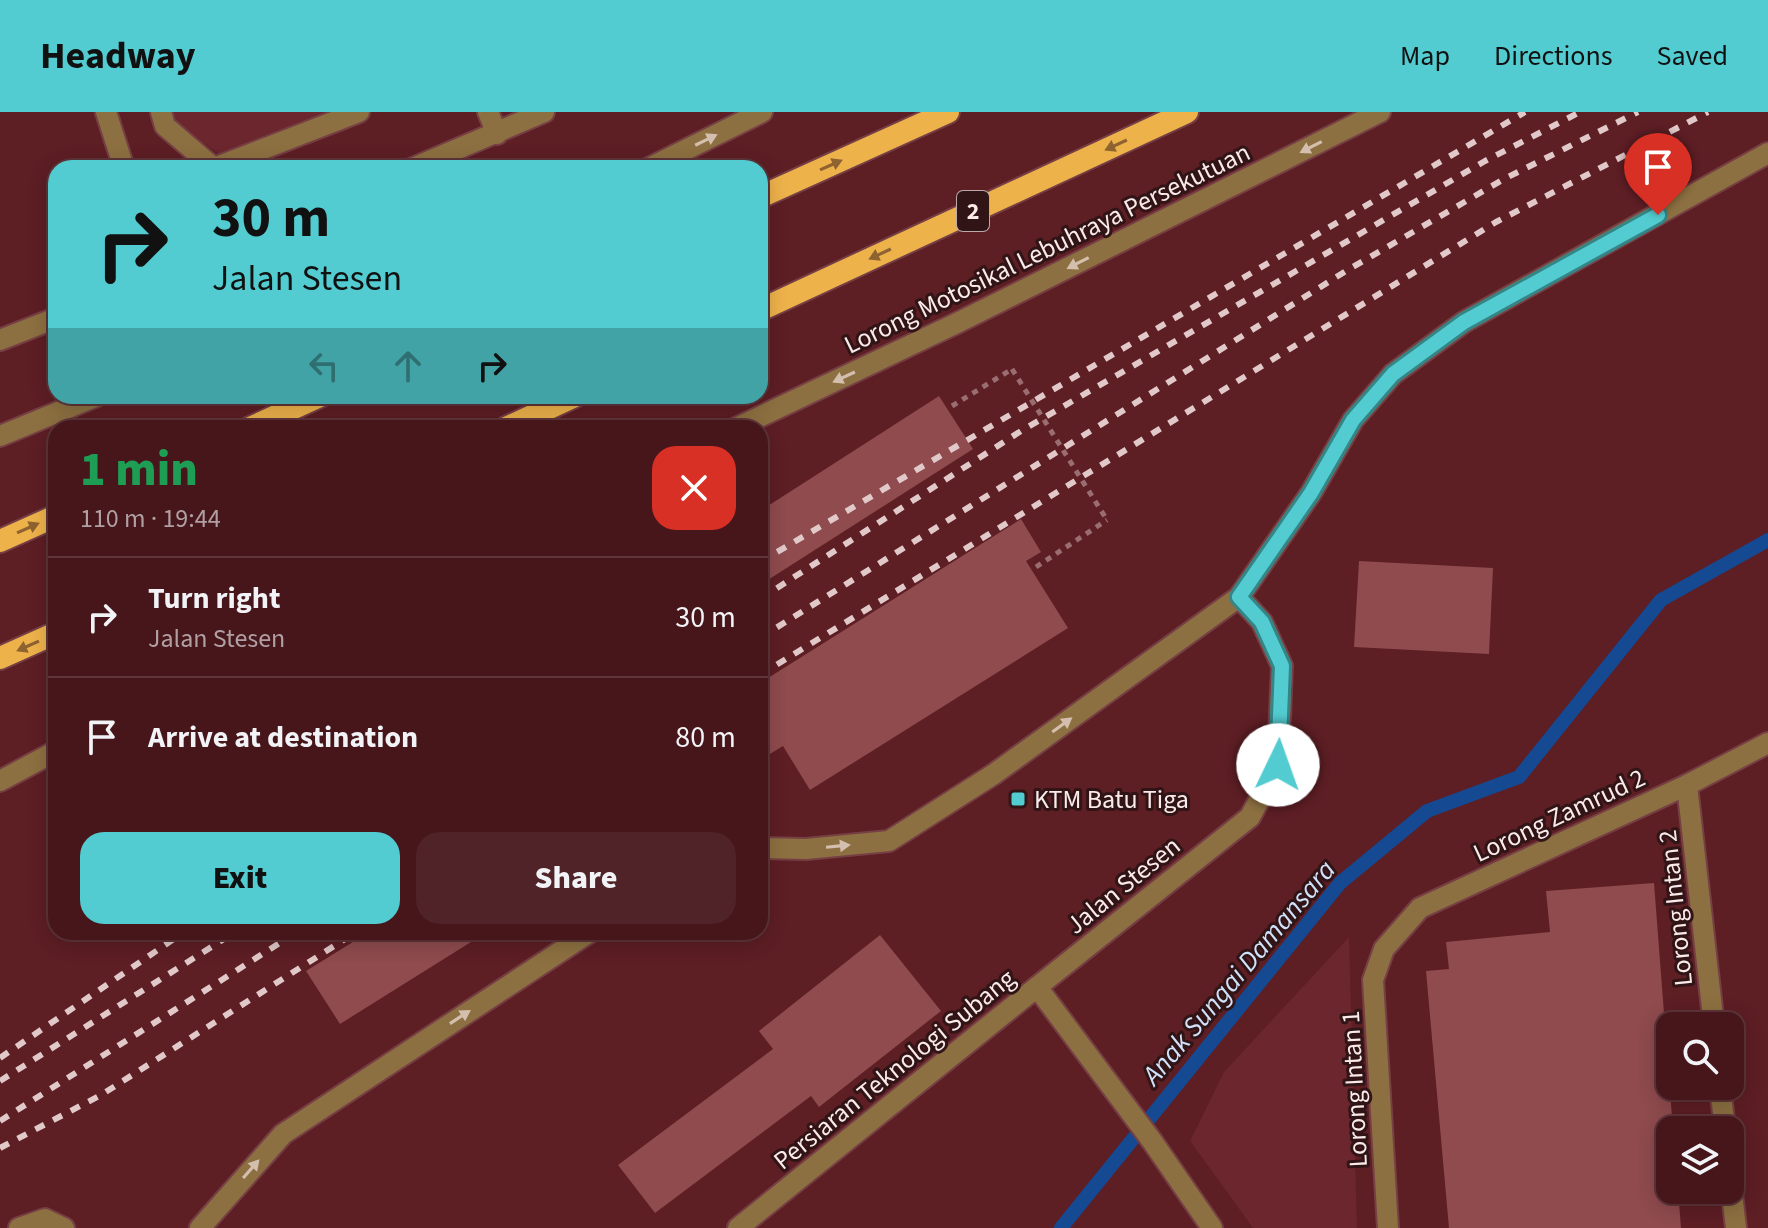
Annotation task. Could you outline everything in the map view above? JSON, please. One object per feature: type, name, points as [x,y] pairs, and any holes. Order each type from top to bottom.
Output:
[{"type":"highway","points":[[768,193],[948,112]]},
{"type":"highway","name":"2","points":[[768,306],[1187,112]]},
{"type":"highway","points":[[268,420],[302,404]]},
{"type":"highway","points":[[523,420],[558,404]]},
{"type":"highway","points":[[0,541],[48,520]]},
{"type":"highway","points":[[0,658],[48,637]]},
{"type":"street","points":[[106,112],[121,160]]},
{"type":"street","points":[[161,112],[165,126],[205,160]]},
{"type":"street","points":[[235,160],[359,112]]},
{"type":"street","points":[[488,112],[497,134]]},
{"type":"street","points":[[433,160],[544,112]]},
{"type":"street","points":[[665,160],[762,112]]},
{"type":"street","name":"Lorong Motosikal Lebuhraya Persekutuan","points":[[753,420],[957,323],[1380,112]]},
{"type":"street","points":[[768,848],[806,849],[889,841],[994,774],[1239,597],[1311,493],[1353,420],[1393,374],[1464,322],[1768,153]]},
{"type":"street","points":[[0,340],[48,321]]},
{"type":"street","points":[[0,436],[78,404]]},
{"type":"street","name":"Jalan Stesen","points":[[1037,987],[1250,817],[1278,765],[1282,666],[1262,622],[1239,597]]},
{"type":"street","name":"Lorong Zamrud 2","points":[[1384,949],[1420,908],[1687,785],[1768,743]]},
{"type":"street","points":[[0,781],[48,755]]},
{"type":"street","points":[[0,773],[26,766]]},
{"type":"street","name":"Lorong Intan 2","points":[[1687,785],[1712,1012]]},
{"type":"street","points":[[201,1228],[283,1134],[578,940]]},
{"type":"street","name":"Lorong Intan 1","points":[[1384,949],[1373,980],[1388,1228]]},
{"type":"street","name":"Persiaran Teknologi Subang","points":[[738,1228],[1037,987],[1152,1141],[1212,1228]]},
{"type":"street","points":[[1733,1204],[1736,1228]]},
{"type":"street","points":[[19,1228],[45,1219],[64,1228]]},
{"type":"path","points":[[952,406],[1012,369],[1107,520],[1036,567]]},
{"type":"shaded area","points":[[172,112],[330,112],[219,154],[175,123]]},
{"type":"shaded area","points":[[1349,937],[1357,1228],[1253,1228],[1190,1141],[1224,1072]]},
{"type":"building","points":[[939,396],[973,449],[768,580],[768,506]]},
{"type":"building","points":[[1021,519],[1041,552],[1026,561],[1068,628],[810,790],[783,746],[768,755],[768,678]]},
{"type":"building","points":[[1359,561],[1493,568],[1489,654],[1354,647]]},
{"type":"building","points":[[1654,883],[1664,1012],[1656,1012],[1656,1100],[1671,1100],[1672,1116],[1656,1116],[1656,1204],[1679,1204],[1681,1228],[1449,1228],[1426,971],[1449,969],[1446,942],[1550,932],[1546,891]]},
{"type":"building","points":[[880,935],[941,1011],[819,1107],[811,1096],[655,1213],[618,1165],[773,1049],[759,1031]]},
{"type":"building","points":[[356,940],[474,940],[340,1024],[306,971]]},
{"type":"waterway","name":"Anak Sungai Damansara","points":[[1061,1228],[1340,883],[1427,811],[1519,777],[1661,600],[1768,540]]},
{"type":"railway","points":[[768,557],[1525,112]]},
{"type":"railway","points":[[768,594],[1021,431],[1485,161],[1580,112]]},
{"type":"railway","points":[[768,633],[1346,271],[1504,179],[1638,112]]},
{"type":"railway","points":[[768,670],[1496,222],[1708,112]]},
{"type":"railway","points":[[0,1058],[172,940]]},
{"type":"railway","points":[[0,1081],[222,940]]},
{"type":"railway","points":[[0,1121],[284,940]]},
{"type":"railway","points":[[0,1148],[101,1095],[343,940]]},
{"type":"place","name":"KTM Batu Tiga","points":[[1018,799]]},
{"type":"route","points":[[1278,765],[1282,666],[1262,622],[1239,597],[1311,493],[1353,420],[1393,374],[1464,322],[1658,215]]}]
